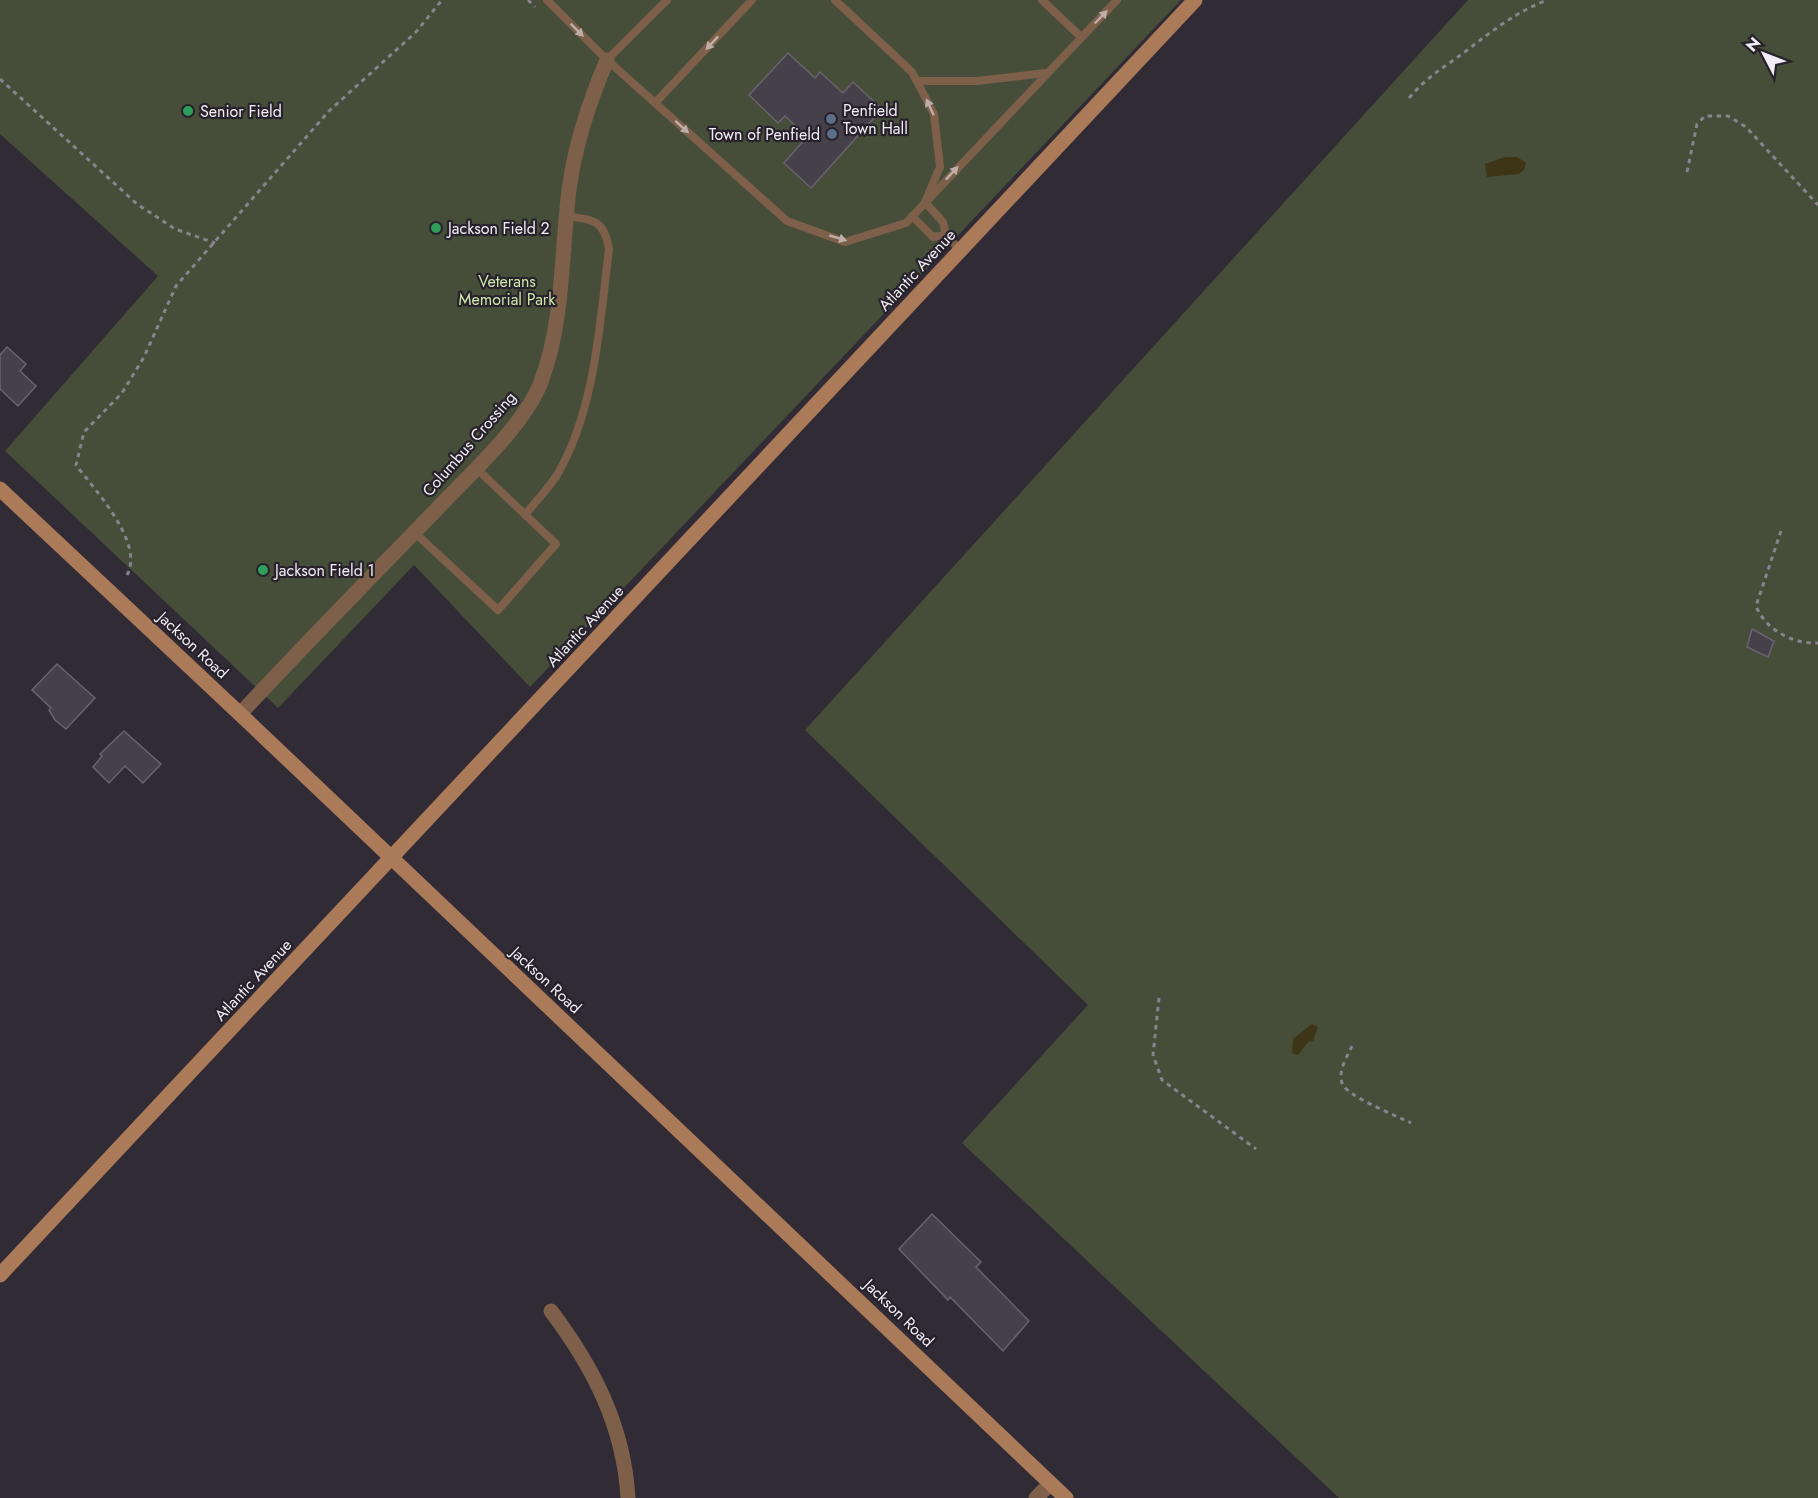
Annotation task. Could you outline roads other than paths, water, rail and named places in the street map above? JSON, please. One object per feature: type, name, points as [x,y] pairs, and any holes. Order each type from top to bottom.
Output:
[{"type":"main road","name":"Atlantic Avenue","points":[[0,1275],[1195,0]]},
{"type":"main road","name":"Jackson Road","points":[[0,489],[1065,1498]]},
{"type":"street","name":"Columbus Crossing","points":[[240,714],[476,468],[525,413],[540,385],[550,354],[559,301],[570,187],[587,104],[607,60]]},
{"type":"street","points":[[551,1311],[572,1339],[614,1420],[626,1464],[628,1498]]},
{"type":"street","points":[[1036,1498],[1050,1484]]},
{"type":"lane","points":[[547,0],[607,60],[787,221],[845,242],[906,223],[1117,0]]},
{"type":"lane","points":[[607,60],[667,0]]},
{"type":"lane","points":[[655,103],[752,0]]},
{"type":"lane","points":[[835,0],[912,72],[934,114],[940,167],[925,202]]},
{"type":"lane","points":[[1042,0],[1081,37]]},
{"type":"lane","points":[[917,81],[977,81],[1046,73]]},
{"type":"lane","points":[[925,202],[943,222],[946,236],[960,250]]},
{"type":"lane","points":[[525,514],[556,476],[576,433],[596,358],[609,249],[607,233],[599,223],[566,216]]},
{"type":"lane","points":[[912,216],[933,237],[946,236]]},
{"type":"lane","points":[[414,532],[498,610],[556,544],[476,468]]},
{"type":"place","name":"Senior Field","points":[[188,111]]},
{"type":"place","name":"Penfield Town Hall","points":[[831,119]]},
{"type":"place","name":"Town of Penfield","points":[[832,134]]},
{"type":"place","name":"Jackson Field 2","points":[[436,228]]},
{"type":"place","name":"Jackson Field 1","points":[[263,570]]},
{"type":"park label","name":"Veterans Memorial Park","points":[[507,290]]}]
